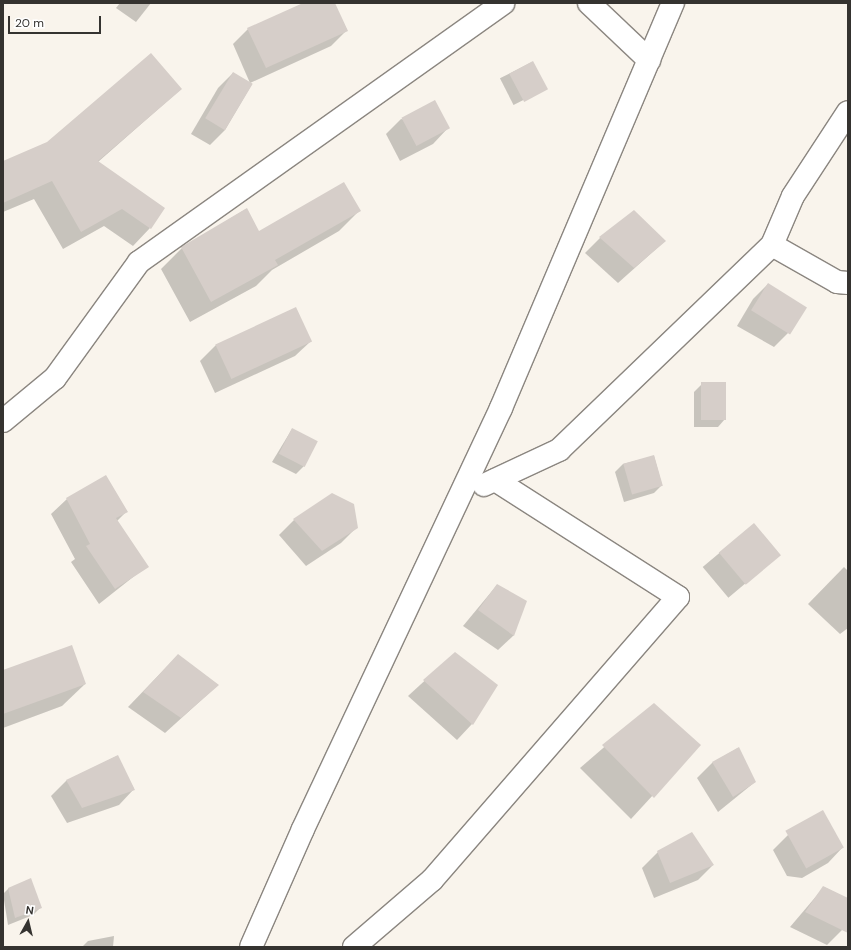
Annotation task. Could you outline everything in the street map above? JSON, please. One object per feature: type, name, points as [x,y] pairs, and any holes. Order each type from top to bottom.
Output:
[{"type":"street","points":[[3,422],[55,378],[139,262],[503,3]]},
{"type":"street","points":[[589,3],[649,60]]},
{"type":"street","points":[[251,947],[501,408],[674,3]]},
{"type":"street","points":[[459,497],[559,450],[772,245],[793,196],[848,112]]},
{"type":"street","points":[[772,245],[837,282],[848,283]]},
{"type":"street","points":[[354,947],[432,880],[678,597],[495,480]]},
{"type":"building","points":[[303,3],[335,3],[348,31],[266,68],[247,28]]},
{"type":"building","points":[[151,53],[182,89],[98,161],[165,208],[151,229],[122,209],[81,232],[52,181],[3,203],[3,161],[47,142]]},
{"type":"building","points":[[533,61],[548,89],[524,102],[509,74]]},
{"type":"building","points":[[233,72],[253,84],[225,130],[205,118]]},
{"type":"building","points":[[435,100],[450,128],[416,146],[401,118]]},
{"type":"building","points":[[344,182],[361,211],[275,260],[278,265],[211,302],[181,247],[247,208],[259,231]]},
{"type":"building","points":[[634,210],[666,241],[634,268],[599,237]]},
{"type":"building","points":[[768,283],[807,307],[790,335],[751,310]]},
{"type":"building","points":[[296,307],[312,341],[231,379],[215,345]]},
{"type":"building","points":[[701,382],[726,382],[726,420],[701,420]]},
{"type":"building","points":[[292,428],[318,441],[305,467],[279,454]]},
{"type":"building","points":[[654,455],[663,486],[632,495],[623,464]]},
{"type":"building","points":[[106,475],[128,512],[116,518],[149,567],[115,589],[86,546],[90,544],[66,498]]},
{"type":"building","points":[[332,493],[354,504],[358,528],[322,551],[293,519]]},
{"type":"building","points":[[754,523],[781,555],[746,585],[719,553]]},
{"type":"building","points":[[497,584],[527,601],[514,636],[478,610]]},
{"type":"building","points":[[72,645],[86,684],[3,714],[3,670]]},
{"type":"building","points":[[455,652],[498,685],[473,725],[423,680]]},
{"type":"building","points":[[178,654],[219,685],[181,718],[143,692]]},
{"type":"building","points":[[654,703],[701,745],[654,798],[602,745]]},
{"type":"building","points":[[739,747],[756,782],[733,797],[712,762]]},
{"type":"building","points":[[118,755],[135,790],[82,808],[66,780]]},
{"type":"building","points":[[823,810],[844,848],[806,868],[785,831]]},
{"type":"building","points":[[692,832],[714,865],[670,883],[657,851]]},
{"type":"building","points":[[31,878],[42,908],[15,918],[8,888]]},
{"type":"building","points":[[823,886],[848,898],[848,933],[805,912]]}]
